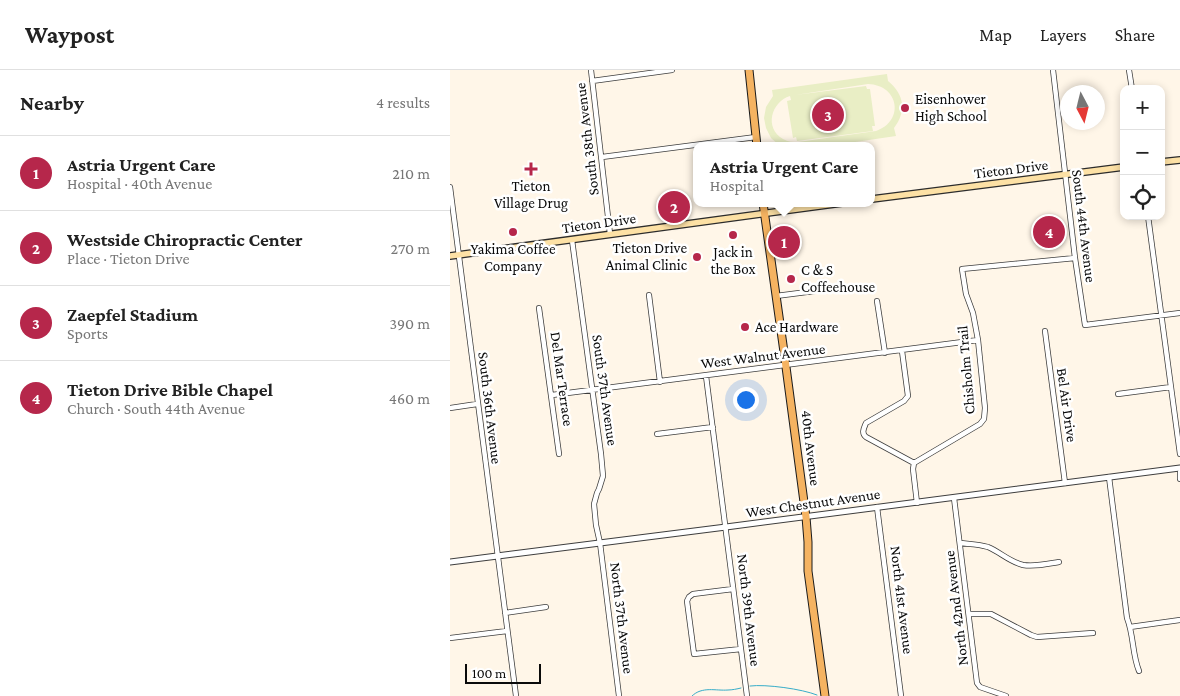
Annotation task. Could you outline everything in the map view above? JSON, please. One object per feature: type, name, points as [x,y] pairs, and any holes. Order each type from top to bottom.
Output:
[{"type":"main road","points":[[749,70],[757,142]]},
{"type":"main road","points":[[1165,162],[1180,160]]},
{"type":"main road","name":"Tieton Drive","points":[[875,199],[1120,168]]},
{"type":"main road","name":"40th Avenue","points":[[763,207],[806,517],[808,571],[825,696]]},
{"type":"main road","name":"Tieton Drive","points":[[450,256],[811,207]]},
{"type":"street","name":"South 38th Avenue","points":[[591,70],[610,234]]},
{"type":"street","points":[[592,81],[672,70]]},
{"type":"street","name":"South 44th Avenue","points":[[1053,70],[1075,258],[1085,325],[1161,315]]},
{"type":"street","points":[[1129,70],[1131,85]]},
{"type":"street","points":[[718,142],[756,137]]},
{"type":"street","points":[[602,157],[693,145]]},
{"type":"street","name":"South 36th Avenue","points":[[450,187],[516,696]]},
{"type":"street","points":[[1149,220],[1180,454]]},
{"type":"street","name":"South 37th Avenue","points":[[572,240],[603,476],[594,504],[600,543]]},
{"type":"street","name":"Chisholm Trail","points":[[914,464],[980,424],[984,419],[985,408],[978,340],[973,313],[966,294],[962,269],[1075,258]]},
{"type":"street","points":[[776,296],[838,288]]},
{"type":"street","points":[[649,295],[660,382]]},
{"type":"street","points":[[877,301],[885,353]]},
{"type":"street","name":"Del Mar Terrace","points":[[539,308],[559,454]]},
{"type":"street","points":[[1161,315],[1180,313]]},
{"type":"street","name":"Bel Air Drive","points":[[1045,331],[1065,483]]},
{"type":"street","name":"West Walnut Avenue","points":[[552,395],[978,340]]},
{"type":"street","points":[[902,350],[908,396],[904,401],[866,423],[863,429],[866,437],[914,464],[916,503]]},
{"type":"street","name":"North 39th Avenue","points":[[706,376],[747,696]]},
{"type":"street","points":[[1118,394],[1170,387]]},
{"type":"street","points":[[450,408],[477,404]]},
{"type":"street","points":[[657,434],[713,427]]},
{"type":"street","name":"West Chestnut Avenue","points":[[450,562],[726,528],[1180,468]]},
{"type":"street","points":[[1180,472],[1180,479]]},
{"type":"street","points":[[1109,477],[1127,618],[1130,626],[1135,662],[1139,671]]},
{"type":"street","name":"North 42nd Avenue","points":[[954,498],[977,683],[980,687],[1006,696]]},
{"type":"street","name":"North 41st Avenue","points":[[877,507],[901,696]]},
{"type":"street","name":"North 37th Avenue","points":[[600,543],[619,696]]},
{"type":"street","points":[[960,543],[988,547],[1012,561],[1022,564],[1033,566],[1058,562]]},
{"type":"street","points":[[733,589],[693,594],[689,597],[687,601],[694,654],[741,649]]},
{"type":"street","points":[[505,613],[546,607]]},
{"type":"street","points":[[969,614],[991,614],[1037,637],[1093,633]]},
{"type":"street","points":[[1130,626],[1180,620]]},
{"type":"street","points":[[450,638],[507,631]]},
{"type":"green space","points":[[887,74],[888,81],[898,91],[902,109],[894,128],[896,136],[855,142],[798,142],[876,131],[891,120],[894,104],[892,97],[886,90],[868,84],[795,95],[866,86],[867,89],[870,89],[875,126],[872,126],[873,131],[797,141],[796,137],[793,138],[787,101],[791,100],[790,96],[783,99],[774,109],[772,122],[777,134],[783,139],[794,142],[776,142],[766,128],[764,118],[766,107],[773,96],[772,90]]},
{"type":"waterway","points":[[750,686],[784,688],[817,695]]},
{"type":"waterway","points":[[692,696],[705,690],[741,688]]},
{"type":"place","name":"Eisenhower High School","points":[[905,108]]},
{"type":"place","name":"Zaepfel Stadium","points":[[828,115]]},
{"type":"place","name":"Tieton Village Drug","points":[[531,169]]},
{"type":"place","name":"Westside Chiropractic Center","points":[[674,207]]},
{"type":"place","name":"Yakima Coffee Company","points":[[513,232]]},
{"type":"place","name":"Tieton Drive Bible Chapel","points":[[1049,232]]},
{"type":"place","name":"Jack in the Box","points":[[733,235]]},
{"type":"place","name":"Astria Urgent Care","points":[[784,242]]},
{"type":"place","name":"Tieton Drive Animal Clinic","points":[[697,257]]},
{"type":"place","name":"C & S Coffeehouse","points":[[791,279]]},
{"type":"place","name":"Ace Hardware","points":[[745,327]]}]
